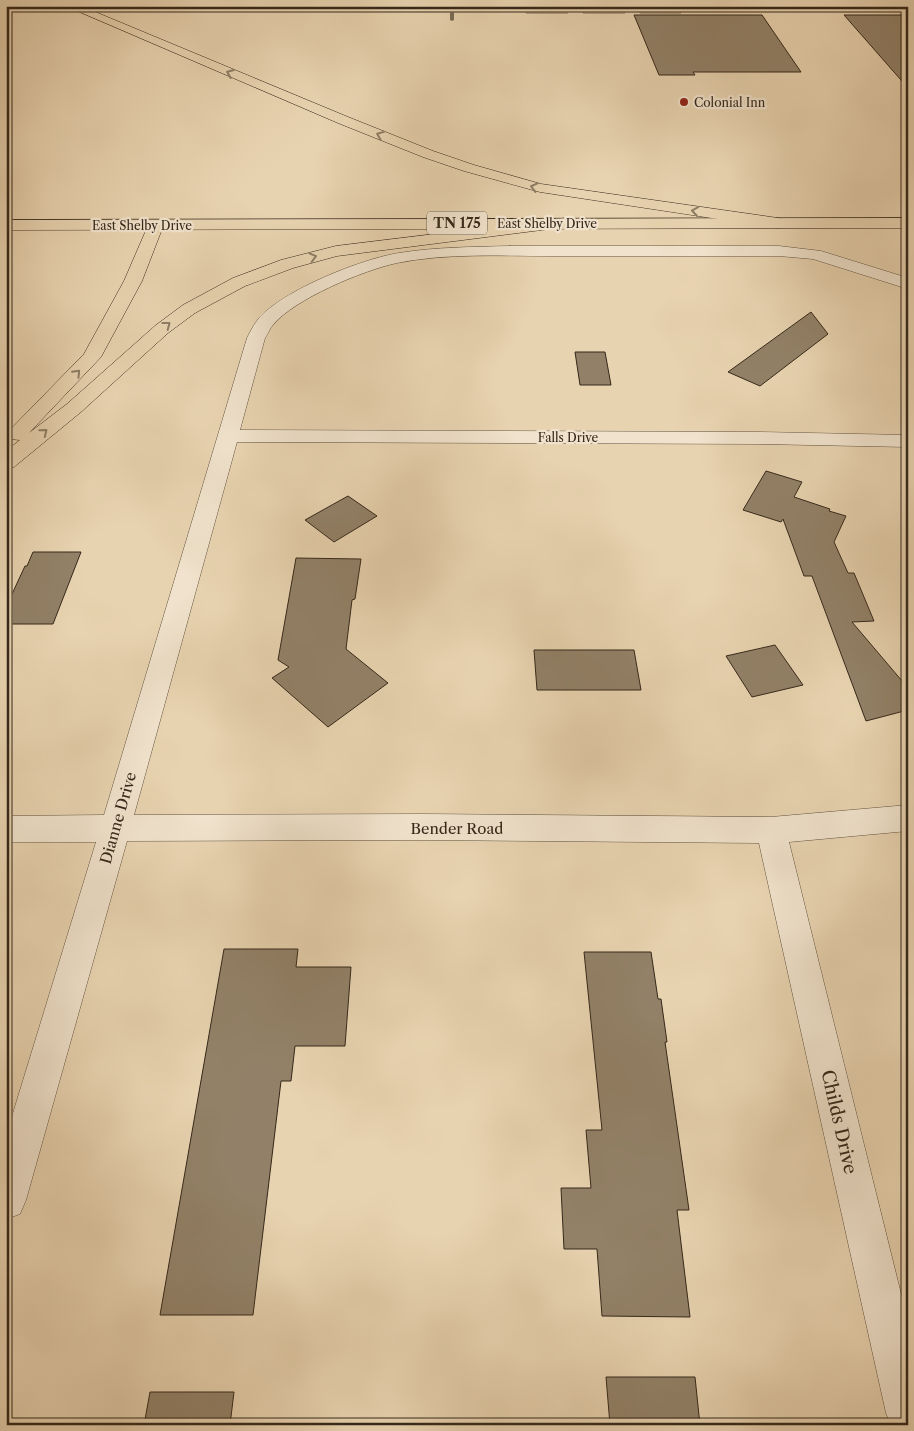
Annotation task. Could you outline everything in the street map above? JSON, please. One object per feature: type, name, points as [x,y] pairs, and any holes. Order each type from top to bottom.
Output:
[{"type":"main road","points":[[72,6],[343,120],[468,168],[540,188],[778,222]]},
{"type":"main road","name":"East Shelby Drive","points":[[6,225],[908,222]]},
{"type":"main road","points":[[6,462],[74,408],[162,329],[189,309],[239,282],[287,264],[336,251],[567,223]]},
{"type":"main road","points":[[6,446],[92,357],[133,281],[156,224]]},
{"type":"street","name":"Dianne Drive","points":[[6,1200],[79,956],[256,338],[265,322],[284,306],[316,287],[375,264],[398,258],[456,252],[779,251],[815,254],[908,284]]},
{"type":"street","name":"Falls Drive","points":[[228,436],[759,438],[908,441]]},
{"type":"street","name":"Bender Road","points":[[6,829],[433,827],[771,830],[908,818]]},
{"type":"street","name":"Childs Drive","points":[[771,830],[908,1413]]},
{"type":"shaded area","points":[[528,6],[564,6],[568,13],[526,13]]},
{"type":"shaded area","points":[[584,6],[621,6],[625,13],[583,13]]},
{"type":"shaded area","points":[[638,6],[678,6],[681,13],[640,13]]},
{"type":"building","points":[[634,15],[762,15],[801,72],[693,72],[695,75],[659,75]]},
{"type":"building","points":[[844,15],[908,15],[908,88]]},
{"type":"building","points":[[811,312],[828,334],[760,386],[728,372]]},
{"type":"building","points":[[575,352],[605,352],[611,385],[580,385]]},
{"type":"building","points":[[766,471],[802,482],[794,497],[846,516],[834,542],[848,573],[854,573],[874,621],[852,622],[908,688],[908,710],[866,721],[812,576],[804,576],[783,519],[781,522],[743,510]]},
{"type":"building","points":[[348,496],[377,516],[334,542],[305,520]]},
{"type":"building","points":[[33,552],[81,552],[53,624],[6,624],[6,607]]},
{"type":"building","points":[[296,558],[361,559],[355,599],[352,600],[346,649],[388,683],[328,727],[272,678],[289,667],[278,660]]},
{"type":"building","points":[[775,645],[803,685],[752,697],[726,656]]},
{"type":"building","points":[[534,650],[634,650],[641,690],[537,690]]},
{"type":"building","points":[[224,949],[298,949],[296,967],[351,967],[345,1046],[295,1046],[291,1081],[281,1081],[253,1315],[160,1315]]},
{"type":"building","points":[[584,952],[651,952],[658,999],[661,999],[667,1042],[665,1042],[689,1210],[677,1210],[690,1317],[602,1316],[597,1249],[564,1249],[561,1188],[591,1188],[586,1130],[602,1130]]},
{"type":"building","points":[[606,1377],[695,1377],[700,1425],[610,1425]]},
{"type":"building","points":[[150,1392],[234,1392],[230,1425],[144,1425]]},
{"type":"waterway","points":[[452,6],[452,20]]},
{"type":"place","name":"Colonial Inn","points":[[684,102]]}]
